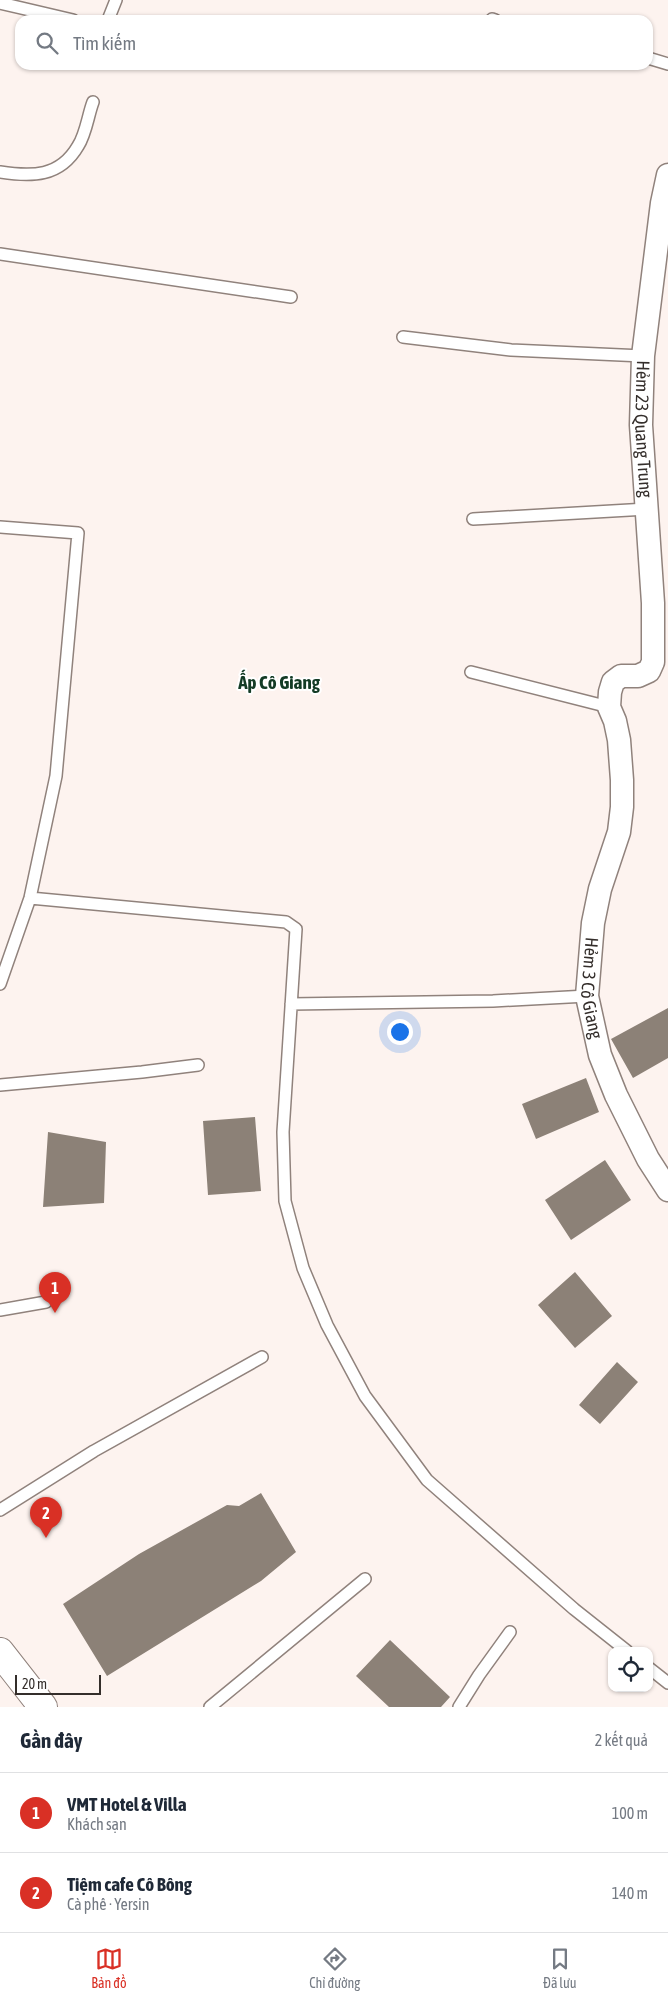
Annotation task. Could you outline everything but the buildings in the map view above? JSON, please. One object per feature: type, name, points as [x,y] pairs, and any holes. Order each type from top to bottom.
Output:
[{"type":"street","name":"Hẻm 23 Quang Trung","points":[[638,676],[649,671],[653,662],[653,603],[641,425],[643,356],[662,203],[668,175]]},
{"type":"street","name":"Hẻm 3 Cô Giang","points":[[638,676],[621,676],[613,682],[610,692],[609,707],[615,721],[619,740],[622,807],[619,832],[600,889],[593,923],[587,996],[600,1054],[616,1095],[648,1159],[668,1190]]},
{"type":"street","points":[[0,1652],[43,1707]]},
{"type":"lane","points":[[110,15],[116,0]]},
{"type":"lane","points":[[0,3],[52,15]]},
{"type":"lane","points":[[653,60],[668,64]]},
{"type":"lane","points":[[0,172],[46,174],[61,166],[78,146],[93,102]]},
{"type":"lane","points":[[0,254],[291,297]]},
{"type":"lane","points":[[402,337],[511,350],[643,356]]},
{"type":"lane","points":[[473,519],[647,508]]},
{"type":"lane","points":[[0,527],[78,533],[56,776],[30,898],[0,984]]},
{"type":"lane","points":[[471,672],[609,707]]},
{"type":"lane","points":[[30,898],[286,922],[296,929],[283,1132],[284,1201],[303,1268],[327,1325],[365,1396],[427,1480],[574,1609],[622,1647]]},
{"type":"lane","points":[[291,1004],[493,1001],[587,996]]},
{"type":"lane","points":[[0,1084],[142,1072],[198,1065]]},
{"type":"lane","points":[[0,1310],[46,1302]]},
{"type":"lane","points":[[0,1510],[94,1451],[262,1357]]},
{"type":"lane","points":[[210,1707],[365,1579]]},
{"type":"lane","points":[[459,1707],[479,1674],[510,1632]]},
{"type":"lane","points":[[653,1671],[668,1683]]},
{"type":"place","name":"VMT Hotel & Villa","points":[[55,1313]]},
{"type":"place","name":"Tiệm cafe Cô Bông","points":[[46,1538]]},
{"type":"district","name":"Ấp Cô Giang","points":[[279,682]]}]
